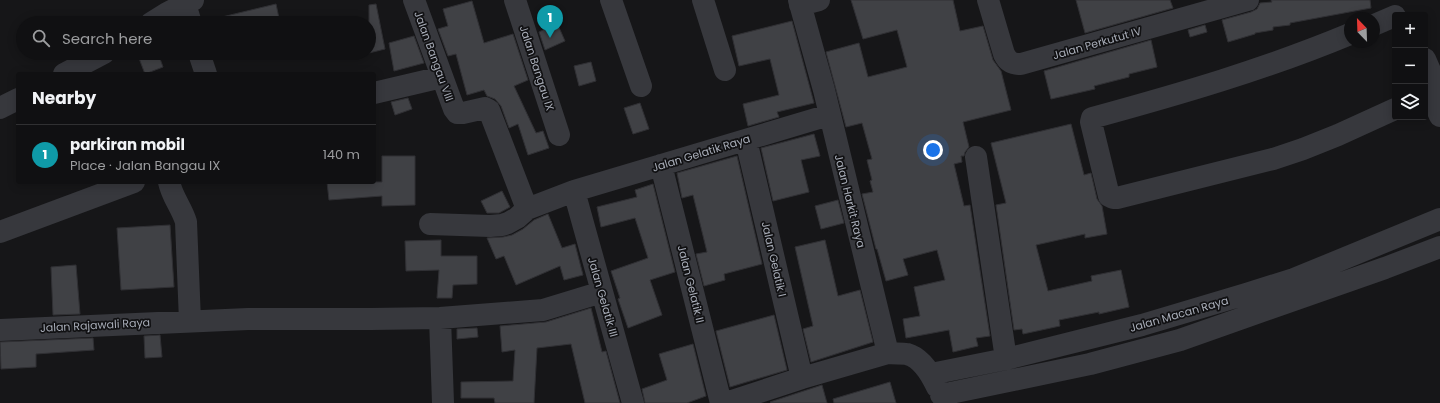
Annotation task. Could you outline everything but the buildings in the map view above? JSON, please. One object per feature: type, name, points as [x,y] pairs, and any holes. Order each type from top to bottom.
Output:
[{"type":"street","name":"Jalan Bangau VIII","points":[[414,0],[454,109],[457,113],[486,108],[489,110],[527,209]]},
{"type":"street","name":"Jalan Bangau IX","points":[[515,0],[559,135]]},
{"type":"street","points":[[612,0],[641,86]]},
{"type":"street","points":[[703,0],[725,70]]},
{"type":"street","name":"Jalan Perkutut IV","points":[[988,0],[1004,54],[1008,61],[1014,64],[1021,64],[1248,0]]},
{"type":"street","name":"Jalan Harkit Raya","points":[[806,2],[829,115],[888,353]]},
{"type":"street","points":[[1380,22],[1392,17]]},
{"type":"street","points":[[1344,37],[1304,54],[1255,70],[1199,88],[1092,118],[1091,122],[1109,196],[1116,198],[1272,159],[1338,135],[1392,110]]},
{"type":"street","points":[[68,72],[91,60]]},
{"type":"street","points":[[202,60],[205,72]]},
{"type":"street","points":[[376,92],[442,77]]},
{"type":"street","points":[[1432,81],[1440,116]]},
{"type":"street","points":[[0,108],[16,100]]},
{"type":"street","name":"Jalan Gelatik Raya","points":[[574,190],[829,115]]},
{"type":"street","name":"Jalan Gelatik I","points":[[746,140],[802,378]]},
{"type":"street","points":[[976,157],[1006,359]]},
{"type":"street","name":"Jalan Gelatik II","points":[[661,165],[721,403]]},
{"type":"street","points":[[0,232],[129,184]]},
{"type":"street","points":[[169,184],[186,222],[190,320]]},
{"type":"street","points":[[430,224],[496,226],[508,223],[527,209],[574,190]]},
{"type":"street","name":"Jalan Gelatik III","points":[[574,190],[633,403]]},
{"type":"street","name":"Jalan Macan Raya","points":[[1440,219],[1297,289],[1180,340],[1090,364],[942,399],[931,374],[1006,359],[1142,325],[1297,289],[1440,247]]},
{"type":"street","name":"Jalan Rajawali Raya","points":[[0,330],[190,320],[440,318],[543,310],[602,292]]},
{"type":"street","points":[[440,318],[443,403]]},
{"type":"street","points":[[726,403],[802,378],[888,353],[908,354],[919,360],[931,374]]},
{"type":"place","name":"parkiran mobil","points":[[550,38]]}]
